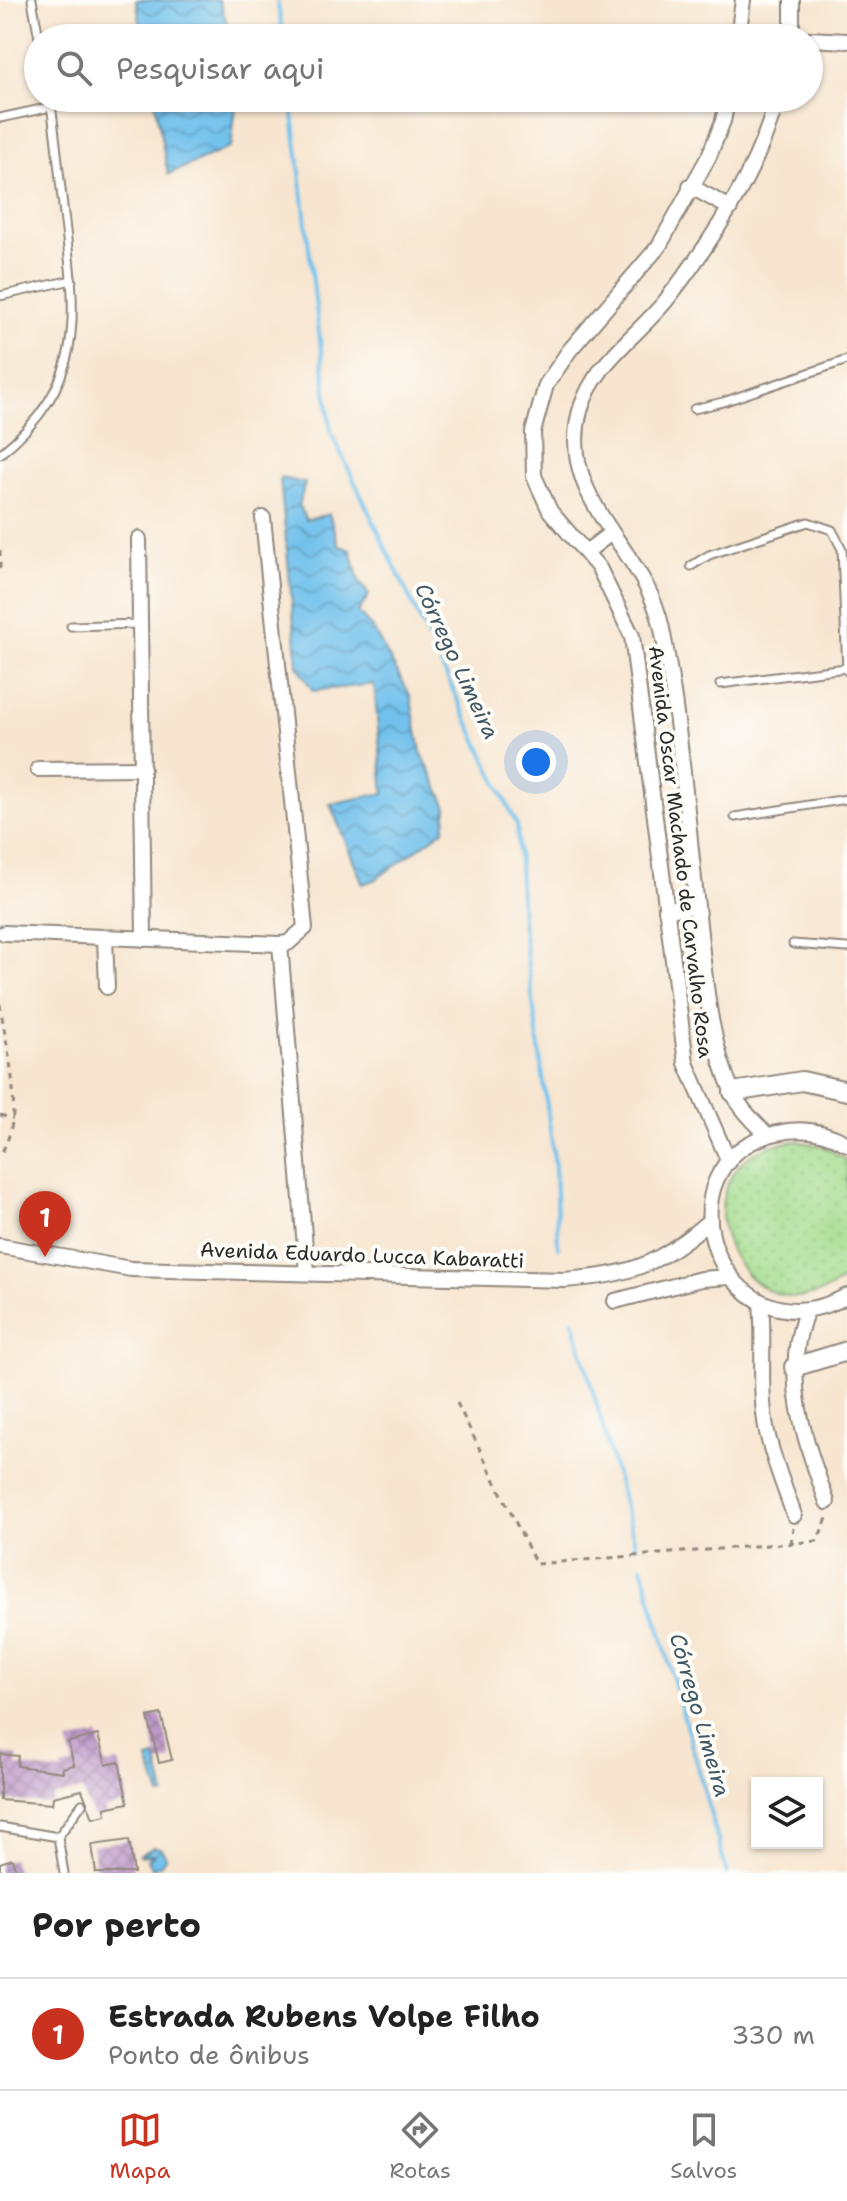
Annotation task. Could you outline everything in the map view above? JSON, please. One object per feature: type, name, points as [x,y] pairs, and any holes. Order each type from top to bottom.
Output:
[{"type":"street","points":[[740,24],[743,0]]},
{"type":"street","points":[[792,0],[792,24]]},
{"type":"street","points":[[823,40],[847,41]]},
{"type":"street","name":"Avenida Oscar Machado de Carvalho Rosa","points":[[725,112],[709,156],[659,246],[569,351],[546,385],[533,432],[534,476],[550,511],[599,568],[632,636],[686,1063],[729,1162]]},
{"type":"street","name":"Avenida Oscar Machado de Carvalho Rosa","points":[[767,1135],[743,1110],[733,1092],[719,1054],[708,1001],[673,694],[661,624],[639,570],[587,496],[575,459],[580,412],[596,374],[666,300],[730,208],[774,112]]},
{"type":"street","points":[[690,186],[730,208]]},
{"type":"street","points":[[4,933],[280,944],[288,943],[305,928],[263,518]]},
{"type":"street","points":[[586,552],[611,533]]},
{"type":"street","points":[[139,539],[144,939]]},
{"type":"street","points":[[38,769],[143,768]]},
{"type":"street","points":[[666,910],[697,906]]},
{"type":"street","points":[[105,938],[107,987]]},
{"type":"street","points":[[280,944],[307,1272]]},
{"type":"street","points":[[733,1092],[802,1081],[847,1091]]},
{"type":"street","points":[[847,1144],[814,1131],[790,1130],[767,1135],[746,1146],[729,1162],[717,1182],[709,1221],[714,1251],[729,1277],[761,1302],[784,1309],[807,1310],[847,1296]]},
{"type":"street","name":"Avenida Eduardo Lucca Kabaratti","points":[[0,1246],[131,1269],[564,1280],[613,1276],[654,1263],[709,1221]]},
{"type":"street","points":[[615,1301],[701,1279],[729,1277]]},
{"type":"street","points":[[761,1302],[764,1334],[761,1384],[767,1433],[794,1515]]},
{"type":"street","points":[[807,1310],[799,1331],[794,1367],[800,1425],[827,1502]]},
{"type":"street","points":[[794,1367],[847,1351]]},
{"type":"lane","points":[[32,0],[36,24]]},
{"type":"lane","points":[[0,118],[28,112]]},
{"type":"lane","points":[[0,454],[22,436],[60,382],[74,332],[72,280],[52,112]]},
{"type":"lane","points":[[0,296],[72,280]]},
{"type":"lane","points":[[694,409],[847,360]]},
{"type":"lane","points":[[691,566],[709,555],[808,522],[832,530],[842,549],[847,669],[720,684]]},
{"type":"lane","points":[[71,626],[142,624]]},
{"type":"lane","points":[[735,817],[847,799]]},
{"type":"lane","points":[[793,944],[847,948]]},
{"type":"lane","points":[[64,1873],[58,1837],[82,1804]]},
{"type":"lane","points":[[0,1827],[58,1837]]},
{"type":"path","points":[[0,550],[0,570]]},
{"type":"path","points":[[0,1004],[13,1119],[0,1155]]},
{"type":"path","points":[[0,1115],[13,1119]]},
{"type":"path","points":[[457,1403],[536,1564],[817,1541],[829,1521],[827,1502]]},
{"type":"green space","points":[[797,1141],[822,1146],[847,1160],[847,1277],[809,1296],[774,1293],[747,1274],[729,1245],[722,1211],[730,1179],[754,1154]]},
{"type":"water","points":[[136,0],[219,0],[227,24],[140,24]]},
{"type":"water","points":[[157,112],[235,112],[231,147],[168,174]]},
{"type":"water","points":[[280,478],[305,483],[299,505],[306,520],[329,514],[339,546],[351,550],[359,581],[369,595],[358,612],[373,629],[410,695],[421,752],[447,807],[444,830],[376,879],[363,884],[330,804],[384,793],[374,684],[313,691],[298,666]]},
{"type":"water","points":[[156,1757],[165,1795],[160,1796],[148,1759]]},
{"type":"water","points":[[154,1847],[161,1848],[166,1857],[160,1865],[152,1868],[147,1860],[153,1855],[138,1856]]},
{"type":"building","points":[[161,1714],[172,1760],[159,1763],[148,1717]]},
{"type":"building","points":[[98,1735],[106,1765],[119,1762],[128,1803],[105,1808],[106,1815],[93,1818],[82,1790],[53,1797],[52,1804],[0,1800],[0,1754],[18,1756],[17,1766],[63,1772],[62,1768],[74,1765],[68,1742]]},
{"type":"building","points":[[129,1840],[134,1873],[96,1873],[92,1845]]},
{"type":"building","points":[[12,1859],[17,1873],[0,1873],[0,1863]]},
{"type":"waterway","name":"Córrego Limeira","points":[[277,0],[281,24]]},
{"type":"waterway","name":"Córrego Limeira","points":[[293,112],[331,432],[517,825],[522,920],[555,1167],[558,1247]]},
{"type":"waterway","name":"Córrego Limeira","points":[[573,1320],[636,1546]]},
{"type":"waterway","name":"Córrego Limeira","points":[[642,1566],[727,1873]]},
{"type":"place","name":"Estrada Rubens Volpe Filho","points":[[45,1257]]}]
